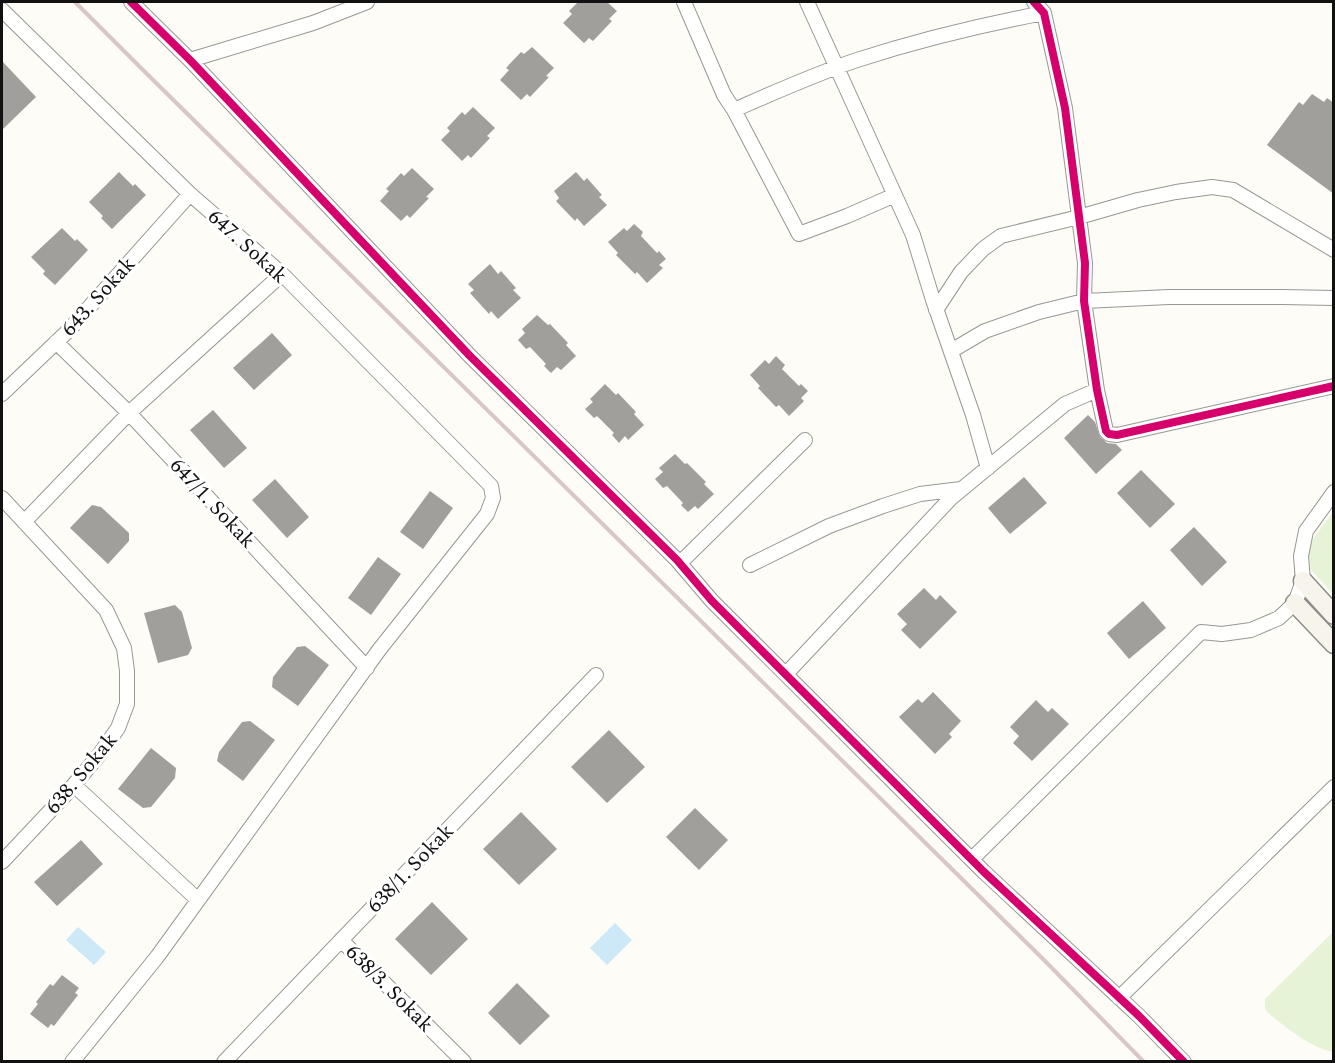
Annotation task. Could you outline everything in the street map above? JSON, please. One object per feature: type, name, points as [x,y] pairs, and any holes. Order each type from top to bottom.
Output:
[{"type":"street","points":[[131,2],[190,60],[470,356],[680,563],[712,601],[972,859],[1185,1062]]},
{"type":"street","points":[[190,60],[313,23],[367,2]]},
{"type":"street","points":[[684,2],[724,95],[799,234],[895,195]]},
{"type":"street","points":[[807,2],[913,235],[936,310],[973,415],[988,468]]},
{"type":"street","points":[[1034,2],[1044,13],[1065,108],[1084,263],[1084,301],[1097,390],[1106,431],[1117,435],[1334,386]]},
{"type":"street","points":[[734,110],[794,83],[856,60],[957,31],[1044,13]]},
{"type":"street","name":"647. Sokak","points":[[3,15],[190,194],[282,274],[490,486],[493,498],[487,514],[367,668]]},
{"type":"street","points":[[936,310],[961,272],[983,249],[1001,236],[1176,192],[1212,187],[1233,189],[1334,250]]},
{"type":"street","name":"643. Sokak","points":[[2,394],[68,331],[190,194]]},
{"type":"street","points":[[24,522],[129,413],[282,274]]},
{"type":"street","points":[[951,351],[985,331],[1040,312],[1084,301],[1169,297],[1334,298]]},
{"type":"street","name":"647/1. Sokak","points":[[56,342],[129,413],[367,668]]},
{"type":"street","points":[[786,674],[951,498],[1065,404],[1097,390]]},
{"type":"street","points":[[680,563],[805,440]]},
{"type":"street","points":[[750,565],[829,526],[883,506],[921,494],[963,489]]},
{"type":"street","points":[[972,859],[1202,632],[1222,634],[1251,630],[1279,618],[1295,603],[1303,581],[1301,556],[1306,531],[1334,492]]},
{"type":"street","name":"638. Sokak","points":[[2,498],[106,610],[124,648],[127,671],[127,704],[118,728],[99,756],[74,785],[2,862]]},
{"type":"street","points":[[1303,581],[1334,615]]},
{"type":"street","points":[[1295,603],[1334,644]]},
{"type":"street","points":[[72,1062],[157,957],[367,668]]},
{"type":"street","name":"638/1. Sokak","points":[[224,1062],[596,675]]},
{"type":"street","points":[[74,785],[198,900]]},
{"type":"street","points":[[1119,998],[1334,787]]},
{"type":"street","name":"638/3. Sokak","points":[[341,940],[464,1062]]},
{"type":"green space","points":[[1333,512],[1333,594],[1311,570],[1307,547]]},
{"type":"green space","points":[[1333,932],[1333,1052],[1306,1041],[1283,1025],[1267,1012],[1265,999]]},
{"type":"water","points":[[615,923],[632,940],[607,965],[590,948]]},
{"type":"water","points":[[78,927],[106,952],[94,965],[66,940]]},
{"type":"building","points":[[578,2],[607,2],[617,11],[609,19],[612,21],[593,41],[589,38],[584,43],[563,23],[572,14],[569,11]]},
{"type":"building","points":[[532,47],[554,68],[546,76],[549,77],[530,97],[527,94],[521,100],[500,80],[509,70],[506,68],[521,52],[524,54]]},
{"type":"building","points":[[2,61],[36,97],[2,130]]},
{"type":"building","points":[[1312,94],[1324,102],[1327,98],[1334,103],[1334,194],[1267,145],[1299,102],[1303,105]]},
{"type":"building","points":[[473,107],[495,128],[487,136],[490,138],[471,158],[468,155],[462,161],[441,140],[450,131],[447,128],[462,112],[465,115]]},
{"type":"building","points":[[412,168],[434,189],[426,197],[429,198],[410,218],[407,215],[401,221],[380,201],[389,191],[386,189],[401,173],[404,176]]},
{"type":"building","points":[[119,172],[146,195],[112,229],[89,202]]},
{"type":"building","points":[[576,172],[584,181],[587,178],[602,195],[599,197],[607,205],[584,226],[577,218],[575,221],[556,201],[559,198],[554,191]]},
{"type":"building","points":[[634,224],[643,232],[641,236],[666,259],[659,265],[663,268],[647,283],[616,255],[618,253],[608,242],[624,228],[627,231]]},
{"type":"building","points":[[62,228],[88,250],[55,285],[43,274],[45,271],[31,257]]},
{"type":"building","points":[[490,264],[498,274],[501,271],[516,288],[513,290],[521,298],[498,319],[491,311],[489,314],[470,293],[474,290],[468,284]]},
{"type":"building","points":[[537,315],[548,325],[550,324],[568,343],[566,345],[576,356],[561,370],[557,367],[551,373],[530,347],[526,349],[518,340],[525,333],[522,329]]},
{"type":"building","points":[[272,333],[292,355],[254,390],[233,368]]},
{"type":"building","points":[[776,356],[785,365],[782,369],[799,386],[801,384],[808,391],[801,398],[804,401],[789,416],[779,405],[776,407],[758,388],[760,386],[750,375],[765,360],[769,364]]},
{"type":"building","points":[[605,384],[616,395],[618,393],[636,412],[634,414],[644,425],[628,440],[625,436],[619,443],[612,435],[614,433],[597,416],[594,418],[585,409],[593,402],[590,399]]},
{"type":"building","points":[[213,410],[247,448],[224,468],[190,430]]},
{"type":"building","points":[[1088,415],[1095,422],[1100,437],[1107,443],[1116,444],[1122,450],[1096,474],[1064,438]]},
{"type":"building","points":[[675,454],[706,482],[704,484],[714,494],[698,509],[695,506],[688,512],[667,486],[663,488],[655,479],[663,472],[659,468]]},
{"type":"building","points":[[1141,470],[1175,504],[1150,528],[1117,493]]},
{"type":"building","points":[[1024,477],[1047,503],[1010,534],[988,508]]},
{"type":"building","points":[[275,479],[309,517],[287,538],[252,500]]},
{"type":"building","points":[[430,491],[453,508],[423,549],[400,532]]},
{"type":"building","points":[[92,505],[101,507],[129,533],[129,541],[108,564],[70,528]]},
{"type":"building","points":[[1194,527],[1227,562],[1202,586],[1170,550]]},
{"type":"building","points":[[378,557],[401,574],[371,615],[348,598]]},
{"type":"building","points":[[924,588],[936,600],[940,595],[957,612],[920,649],[901,630],[907,624],[897,614]]},
{"type":"building","points":[[1143,601],[1166,628],[1129,659],[1107,633]]},
{"type":"building","points":[[175,605],[182,612],[192,648],[188,655],[158,663],[144,613]]},
{"type":"building","points":[[305,646],[329,665],[298,706],[272,687],[273,677],[297,647]]},
{"type":"building","points":[[933,692],[961,721],[949,734],[952,737],[935,754],[899,717],[918,699],[922,703]]},
{"type":"building","points":[[1036,700],[1048,712],[1052,708],[1069,724],[1032,761],[1013,743],[1019,736],[1010,727]]},
{"type":"building","points":[[250,721],[275,740],[243,781],[217,761],[219,752],[242,722]]},
{"type":"building","points":[[609,730],[645,767],[607,803],[571,767]]},
{"type":"building","points":[[151,748],[176,768],[175,778],[151,807],[143,808],[118,789]]},
{"type":"building","points":[[695,808],[728,840],[699,870],[666,837]]},
{"type":"building","points":[[521,812],[557,849],[519,885],[483,849]]},
{"type":"building","points":[[81,840],[103,864],[57,906],[34,882]]},
{"type":"building","points":[[432,902],[468,939],[431,975],[395,939]]},
{"type":"building","points":[[62,975],[79,988],[75,993],[78,995],[54,1026],[51,1024],[48,1028],[30,1014],[50,984],[53,986]]},
{"type":"building","points":[[517,983],[550,1016],[520,1045],[488,1013]]},
{"type":"railway","points":[[75,2],[1045,961],[1144,1062]]},
{"type":"cycle path","points":[[131,2],[190,60],[470,356],[677,560],[712,601],[984,872],[1139,1016],[1184,1062]]},
{"type":"cycle path","points":[[1034,2],[1044,13],[1065,108],[1085,263],[1084,301],[1097,390],[1106,431],[1117,435],[1334,386]]}]
